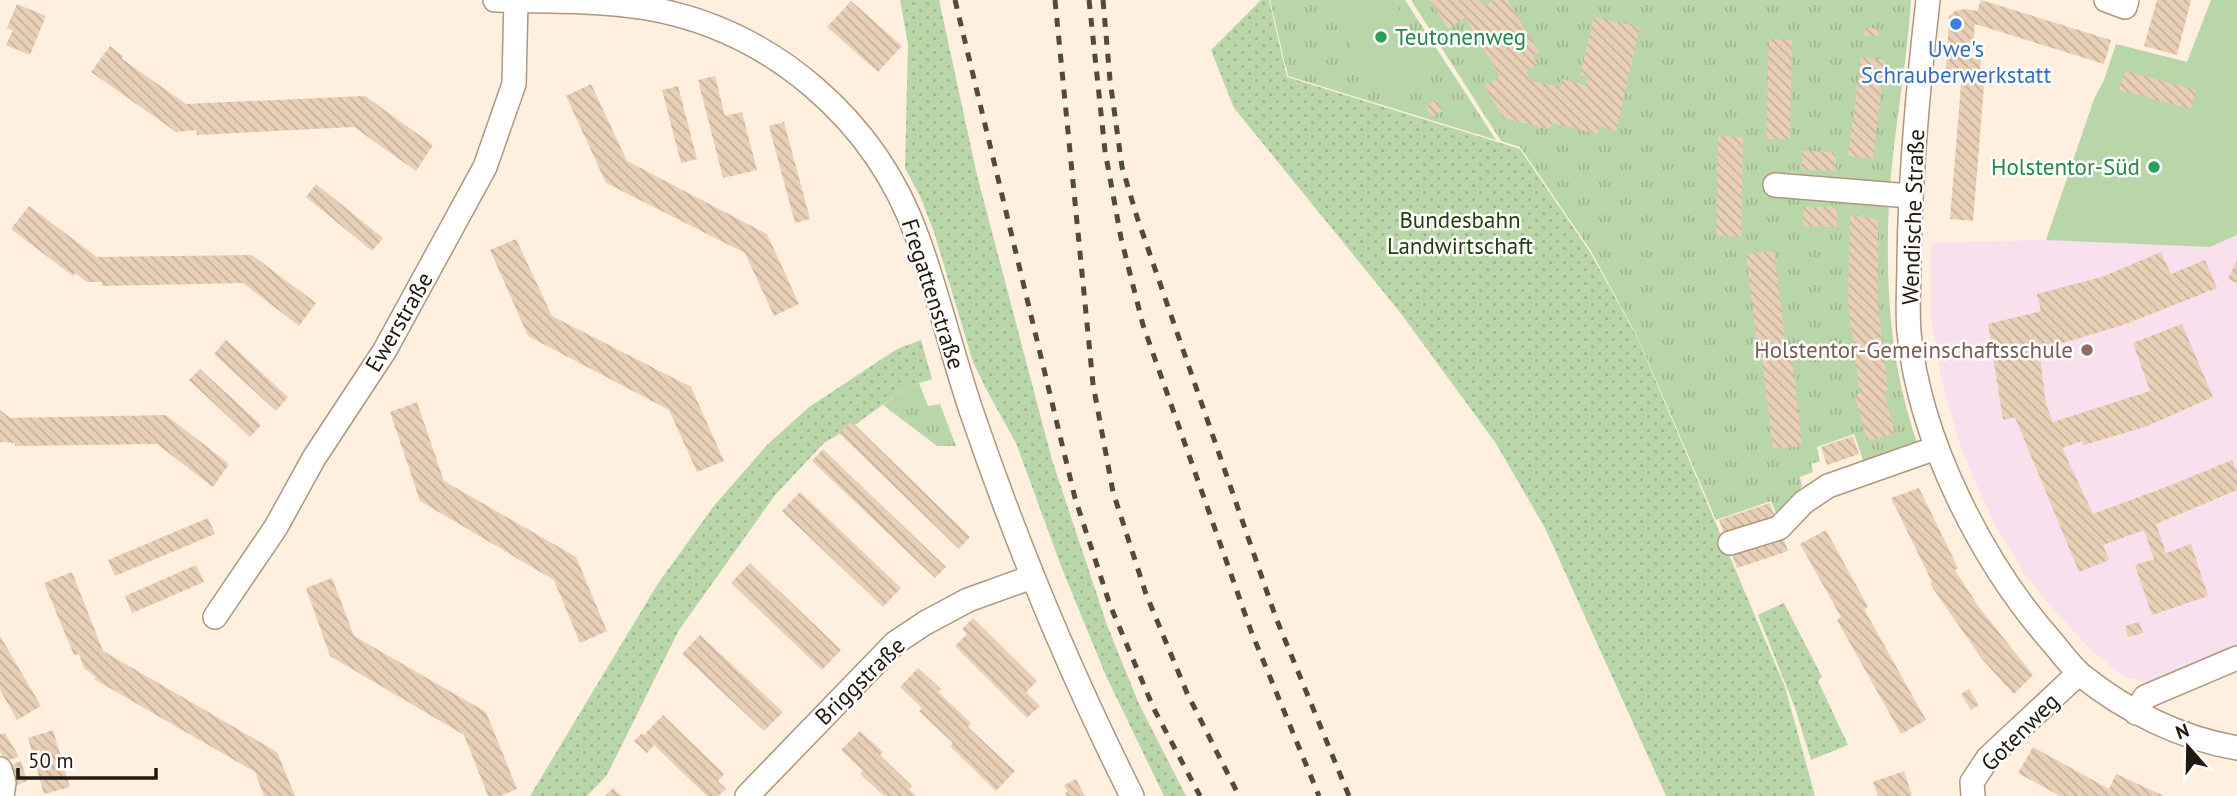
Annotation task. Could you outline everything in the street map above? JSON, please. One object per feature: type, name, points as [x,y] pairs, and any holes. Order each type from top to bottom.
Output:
[{"type":"street","name":"Fregattenstraße","points":[[495,0],[601,2],[648,8],[732,33],[805,78],[850,124],[886,172],[918,238],[957,369],[1032,577],[1079,689],[1132,796]]},
{"type":"street","name":"Wendische Straße","points":[[1928,0],[1910,196],[1909,330],[1917,388],[1936,448],[1991,558],[2027,614],[2079,673],[2136,713],[2212,744],[2237,748]]},
{"type":"street","name":"Ewerstraße","points":[[215,617],[276,527],[314,458],[385,350],[485,167],[514,84],[516,1]]},
{"type":"street","points":[[1775,185],[1910,196]]},
{"type":"street","points":[[1730,543],[1779,528],[1804,502],[1828,486],[1936,448]]},
{"type":"street","name":"Briggstraße","points":[[747,796],[895,643],[968,600],[1032,577]]},
{"type":"street","points":[[2136,713],[2145,697],[2237,657]]},
{"type":"street","name":"Gotenweg","points":[[1973,796],[1972,782],[1988,758],[2079,673]]},
{"type":"street","points":[[0,769],[4,783],[2,796]]},
{"type":"shaded area","name":"Holstentor-Gemeinschaftsschule","points":[[2211,0],[2237,0],[2237,646],[2151,683],[2123,676],[2090,649],[2026,576],[1996,527],[1960,445],[1942,382],[1931,319],[1931,243],[2046,240],[2094,99],[2104,80],[2116,44],[2187,62]]},
{"type":"green space","points":[[900,0],[939,0],[977,175],[1052,460],[1107,625],[1139,704],[1186,796],[1164,796],[1106,676],[1061,566],[1016,443],[973,362],[934,232],[920,196],[905,168],[908,44]]},
{"type":"green space","name":"Bundesbahn Landwirtschaft","points":[[1261,0],[1269,0],[1287,77],[1520,149],[1590,252],[1637,337],[1785,687],[1815,796],[1666,796],[1545,528],[1495,442],[1399,311],[1234,108],[1211,50]]},
{"type":"green space","points":[[1270,0],[1405,0],[1496,140],[1288,76]]},
{"type":"green space","name":"Teutonenweg","points":[[1392,0],[1440,72],[1390,105],[1321,2]]},
{"type":"green space","points":[[1411,0],[1911,0],[1891,177],[1888,264],[1895,355],[1918,445],[1864,463],[1854,434],[1817,447],[1820,461],[1811,464],[1813,472],[1800,477],[1802,486],[1783,514],[1777,516],[1771,501],[1716,520],[1637,336],[1591,251],[1520,147],[1501,141]]},
{"type":"green space","name":"Holstentor-Süd","points":[[2211,0],[2237,0],[2237,235],[2210,247],[2046,240],[2094,99],[2104,80],[2116,44],[2187,62]]},
{"type":"green space","points":[[921,340],[932,379],[907,387],[859,422],[824,443],[775,495],[679,630],[607,775],[587,796],[530,796],[657,585],[713,507],[767,445],[809,407],[897,349]]},
{"type":"green space","points":[[919,383],[928,406],[940,404],[956,446],[937,446],[883,405],[907,387]]},
{"type":"green space","points":[[1784,603],[1822,677],[1818,681],[1848,745],[1811,760],[1795,708],[1758,615]]},
{"type":"building","points":[[1430,0],[1480,0],[1483,6],[1494,0],[1507,0],[1539,52],[1532,56],[1538,64],[1526,72],[1531,81],[1561,87],[1562,79],[1586,85],[1588,76],[1580,75],[1594,17],[1640,27],[1616,131],[1599,127],[1598,134],[1552,123],[1550,129],[1503,118],[1484,86],[1500,76],[1465,18],[1448,29]]},
{"type":"building","points":[[1981,0],[2111,40],[2104,64],[1975,24],[1972,57],[1981,58],[1980,74],[1985,74],[1973,221],[1950,219],[1962,72],[1946,72],[1949,16],[1955,11],[1965,9],[1977,11]]},
{"type":"building","points":[[2157,0],[2191,0],[2177,55],[2144,46]]},
{"type":"building","points":[[851,1],[902,46],[878,72],[827,27]]},
{"type":"building","points":[[17,4],[46,16],[30,55],[6,45],[13,30],[7,28]]},
{"type":"building","points":[[1865,28],[1879,29],[1878,37],[1864,36]]},
{"type":"building","points":[[1769,39],[1792,40],[1790,139],[1766,139]]},
{"type":"building","points":[[110,46],[123,56],[122,59],[186,104],[365,96],[433,145],[416,171],[354,127],[197,135],[196,130],[176,132],[91,72]]},
{"type":"building","points":[[1861,57],[1885,60],[1873,159],[1848,156]]},
{"type":"building","points":[[2125,71],[2196,90],[2191,109],[2119,90]]},
{"type":"building","points":[[715,76],[725,116],[742,112],[757,170],[723,178],[698,80]]},
{"type":"building","points":[[591,84],[627,161],[767,234],[799,304],[774,316],[745,253],[606,183],[566,96]]},
{"type":"building","points":[[678,86],[697,159],[681,163],[662,90]]},
{"type":"building","points":[[1436,99],[1443,110],[1432,117],[1425,107]]},
{"type":"building","points":[[784,122],[810,219],[795,223],[769,126]]},
{"type":"building","points":[[1718,136],[1743,137],[1741,237],[1716,236]]},
{"type":"building","points":[[1802,151],[1836,152],[1836,171],[1802,170]]},
{"type":"building","points":[[316,184],[383,238],[372,251],[306,197]]},
{"type":"building","points":[[29,206],[97,257],[252,255],[316,303],[299,326],[243,283],[102,286],[102,282],[87,282],[75,273],[73,276],[11,229]]},
{"type":"building","points":[[1803,207],[1837,207],[1837,227],[1803,226]]},
{"type":"building","points":[[1850,215],[1878,219],[1878,305],[1888,390],[1884,391],[1895,434],[1867,441],[1855,395],[1860,394],[1848,307]]},
{"type":"building","points":[[516,239],[552,316],[691,387],[724,461],[697,472],[669,410],[528,336],[490,250]]},
{"type":"building","points":[[1774,251],[1786,348],[1791,347],[1802,446],[1773,449],[1746,254]]},
{"type":"building","name":"Holstentor-Gemeinschaftsschule","points":[[2161,252],[2171,274],[2205,260],[2217,288],[2123,325],[2039,350],[2046,404],[2053,422],[2150,391],[2133,343],[2182,324],[2213,397],[2145,427],[2084,445],[2082,441],[2062,448],[2093,514],[2232,460],[2237,471],[2237,490],[2156,524],[2166,553],[2191,544],[2208,596],[2152,615],[2135,565],[2154,559],[2144,530],[2103,545],[2109,560],[2079,572],[2015,417],[2003,420],[1988,324],[2041,311],[2037,294],[2102,277]]},
{"type":"building","points":[[2237,260],[2237,283],[2228,279]]},
{"type":"building","points":[[226,340],[288,397],[276,411],[214,354]]},
{"type":"building","points":[[200,369],[261,425],[250,437],[189,380]]},
{"type":"building","points":[[417,402],[444,481],[576,557],[607,631],[580,643],[554,580],[420,501],[390,412]]},
{"type":"building","points":[[0,410],[10,418],[166,415],[229,464],[213,487],[157,444],[15,446],[15,443],[0,442]]},
{"type":"building","points":[[851,421],[970,537],[959,549],[839,433]]},
{"type":"building","points":[[1853,436],[1859,454],[1827,465],[1821,447]]},
{"type":"building","points":[[823,449],[946,567],[935,578],[812,461]]},
{"type":"building","points":[[1919,488],[1958,568],[1955,570],[1978,606],[2033,675],[2014,694],[1982,659],[1930,584],[1932,582],[1891,498]]},
{"type":"building","points":[[800,492],[901,588],[883,607],[782,511]]},
{"type":"building","points":[[1770,503],[1775,517],[1724,533],[1719,520]]},
{"type":"building","points":[[208,518],[215,534],[115,576],[108,560]]},
{"type":"building","points":[[1826,530],[1868,607],[1864,609],[1926,720],[1901,734],[1837,620],[1841,617],[1800,544]]},
{"type":"building","points":[[1783,537],[1788,551],[1737,568],[1732,554]]},
{"type":"building","points":[[750,563],[841,650],[822,670],[731,583]]},
{"type":"building","points":[[196,565],[204,582],[132,613],[125,596]]},
{"type":"building","points":[[72,572],[103,651],[277,752],[295,796],[264,796],[255,772],[94,679],[96,677],[84,668],[79,654],[74,655],[44,583]]},
{"type":"building","points":[[332,578],[354,636],[486,712],[517,789],[500,796],[488,796],[464,735],[330,656],[306,588]]},
{"type":"building","points":[[973,618],[1037,681],[1026,692],[1040,706],[1027,718],[955,646],[967,634],[962,629]]},
{"type":"building","points":[[2139,622],[2143,633],[2128,637],[2125,626]]},
{"type":"building","points":[[700,635],[783,712],[764,731],[682,654]]},
{"type":"building","points":[[0,636],[41,706],[17,720],[0,690]]},
{"type":"building","points":[[918,668],[941,689],[938,692],[971,723],[968,727],[1015,771],[996,791],[950,746],[953,743],[919,711],[922,708],[900,687]]},
{"type":"building","points":[[1969,689],[1979,705],[1971,710],[1961,694]]},
{"type":"building","points":[[663,715],[724,774],[718,781],[726,789],[718,796],[707,796],[654,745],[647,753],[634,741],[642,733],[644,735]]},
{"type":"building","points":[[53,730],[70,787],[44,794],[28,738]]},
{"type":"building","points":[[860,731],[883,752],[880,755],[912,786],[909,789],[916,796],[884,796],[860,774],[863,771],[841,750]]},
{"type":"building","points":[[5,733],[19,757],[5,761],[0,751],[0,734]]},
{"type":"building","points":[[2033,747],[2109,789],[2116,774],[2164,796],[2060,796],[2018,773]]},
{"type":"building","points":[[21,761],[27,781],[14,786],[8,766]]},
{"type":"building","points":[[1904,771],[1912,796],[1878,796],[1873,782]]},
{"type":"building","points":[[1076,779],[1085,796],[1067,796],[1064,785]]},
{"type":"building","points":[[613,788],[622,796],[605,796]]},
{"type":"railway","points":[[955,0],[1075,498],[1110,605],[1154,709],[1200,796]]},
{"type":"railway","points":[[1055,0],[1093,384],[1113,492],[1146,594],[1187,693],[1239,796]]},
{"type":"railway","points":[[1089,0],[1105,151],[1121,238],[1143,325],[1251,631],[1319,796]]},
{"type":"railway","points":[[1103,0],[1122,167],[1137,217],[1276,618],[1349,796]]},
{"type":"place","name":"Uwe's Schrauberwerkstatt","points":[[1956,24]]},
{"type":"place","name":"Teutonenweg","points":[[1381,37]]},
{"type":"place","name":"Holstentor-Süd","points":[[2154,167]]},
{"type":"place","name":"Holstentor-Gemeinschaftsschule","points":[[2087,350]]}]
